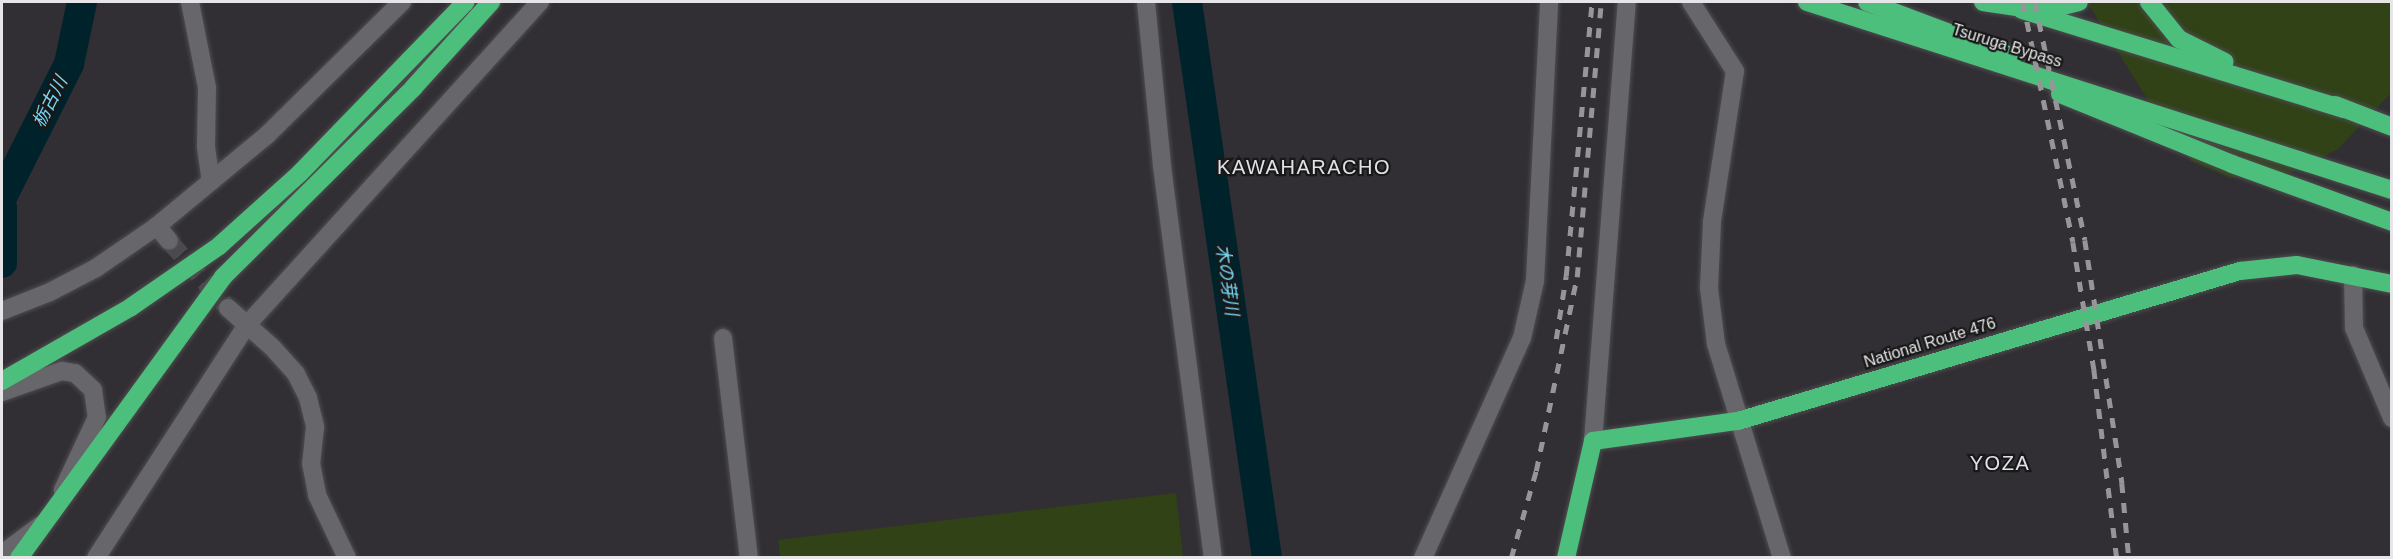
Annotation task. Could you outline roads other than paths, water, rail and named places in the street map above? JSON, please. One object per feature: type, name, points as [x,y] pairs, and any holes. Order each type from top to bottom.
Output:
[{"type":"highway","points":[[2,381],[131,307],[219,246],[338,135],[466,2]]},
{"type":"highway","points":[[19,558],[50,519],[182,328],[223,277],[414,87],[491,2]]},
{"type":"highway","name":"Tsuruga Bypass","points":[[1807,2],[2391,190]]},
{"type":"highway","name":"Tsuruga Bypass","points":[[1867,2],[2198,126]]},
{"type":"highway","points":[[1983,2],[2022,10],[2344,109]]},
{"type":"highway","points":[[2022,10],[2058,9],[2079,2]]},
{"type":"highway","points":[[2149,2],[2165,26],[2195,50],[2390,127]]},
{"type":"highway","points":[[1939,45],[2344,207],[2391,222]]},
{"type":"highway","name":"National Route 476","points":[[1593,441],[1738,422],[2240,271],[2297,265],[2391,284]]},
{"type":"highway","points":[[1566,558],[1593,441]]},
{"type":"street","points":[[190,2],[207,88],[207,147],[211,182]]},
{"type":"street","points":[[7,309],[96,268],[157,226],[267,135],[402,2]]},
{"type":"street","points":[[96,558],[246,326],[540,2]]},
{"type":"street","points":[[1146,2],[1162,166],[1213,558]]},
{"type":"street","points":[[1423,558],[1522,338],[1535,281],[1549,2]]},
{"type":"street","points":[[1593,441],[1626,2]]},
{"type":"street","points":[[1691,2],[1735,70],[1712,222],[1709,288],[1716,344],[1738,422],[1782,558]]},
{"type":"street","points":[[157,226],[169,241]]},
{"type":"street","points":[[2353,275],[2354,328],[2391,418]]},
{"type":"street","points":[[228,308],[290,368],[308,398],[315,427],[311,463],[317,495],[347,558]]},
{"type":"street","points":[[723,338],[749,558]]},
{"type":"street","points":[[2,392],[62,371],[75,373],[93,390],[97,417],[50,519],[2,554]]},
{"type":"waterway","name":"栃古川","points":[[2,197],[69,64],[82,2]]},
{"type":"waterway","name":"木の芽川","points":[[1187,2],[1267,558]]},
{"type":"waterway","name":"栃古川","points":[[2,207],[2,263]]},
{"type":"tunnel","points":[[169,241],[228,308]]},
{"type":"railway","points":[[1556,339],[1566,276],[1592,2]]},
{"type":"railway","points":[[1511,558],[1536,471],[1577,277],[1601,2]]},
{"type":"railway","points":[[2023,2],[2073,242],[2094,369],[2117,558]]},
{"type":"railway","points":[[2035,2],[2085,240],[2122,483],[2129,558]]},
{"type":"district","name":"KAWAHARACHO","points":[[1304,167]]},
{"type":"district","name":"YOZA","points":[[2000,463]]}]
